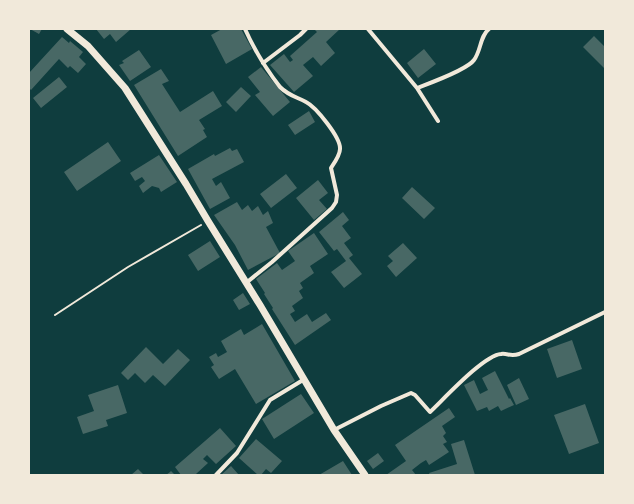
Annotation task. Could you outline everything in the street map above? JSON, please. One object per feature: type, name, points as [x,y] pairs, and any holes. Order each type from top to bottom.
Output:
[{"type":"main road","points":[[67,29],[88,46],[125,88],[260,305],[303,380],[334,430],[365,475]]},
{"type":"street","points":[[244,29],[263,63],[281,88],[293,97],[307,102],[333,130],[338,139],[340,148],[337,158],[331,168],[337,195],[336,202],[332,208],[272,262],[246,283]]},
{"type":"street","points":[[263,63],[306,29]]},
{"type":"street","points":[[368,29],[417,88],[438,121]]},
{"type":"street","points":[[417,88],[454,73],[474,61],[480,49],[485,32],[489,29]]},
{"type":"street","points":[[334,430],[381,406],[411,393],[416,395],[430,412],[472,371],[493,357],[501,354],[513,356],[519,354],[605,312]]},
{"type":"street","points":[[216,475],[237,453],[270,400],[303,380]]},
{"type":"path","points":[[55,315],[128,267],[208,221]]},
{"type":"building","points":[[30,29],[42,29],[39,34]]},
{"type":"building","points":[[96,29],[131,29],[116,42],[110,34],[104,39]]},
{"type":"building","points":[[222,29],[241,29],[252,49],[226,64],[211,35]]},
{"type":"building","points":[[314,29],[340,29],[326,42],[335,53],[321,66],[313,57],[303,65],[313,76],[294,92],[270,65],[284,54],[290,62],[293,60],[290,56],[317,32]]},
{"type":"building","points":[[594,36],[605,47],[605,69],[583,47]]},
{"type":"building","points":[[62,37],[69,43],[70,41],[83,52],[79,57],[86,64],[78,73],[70,66],[68,68],[59,59],[31,90],[29,88],[29,73]]},
{"type":"building","points":[[424,49],[436,64],[418,78],[407,63]]},
{"type":"building","points":[[139,50],[151,67],[130,81],[119,65],[124,63],[122,61]]},
{"type":"building","points":[[261,67],[290,102],[273,116],[255,95],[260,92],[248,77]]},
{"type":"building","points":[[161,69],[169,81],[162,84],[180,112],[213,91],[222,106],[199,120],[205,129],[203,130],[207,137],[178,156],[134,85]]},
{"type":"building","points":[[59,77],[67,87],[41,108],[33,98]]},
{"type":"building","points":[[241,87],[251,96],[236,112],[226,102]]},
{"type":"building","points":[[309,111],[315,122],[295,135],[288,125]]},
{"type":"building","points":[[108,142],[121,161],[77,191],[64,172]]},
{"type":"building","points":[[230,148],[232,151],[237,149],[244,162],[212,179],[216,186],[221,182],[230,198],[210,209],[188,169],[214,154],[215,156]]},
{"type":"building","points":[[159,155],[177,182],[161,192],[159,188],[152,186],[143,193],[139,186],[145,181],[142,177],[135,181],[130,173]]},
{"type":"building","points":[[286,174],[297,188],[271,208],[260,194]]},
{"type":"building","points":[[318,180],[328,193],[319,200],[327,209],[314,220],[296,198]]},
{"type":"building","points":[[412,187],[435,208],[424,219],[402,198]]},
{"type":"building","points":[[237,202],[242,210],[248,205],[252,211],[258,206],[263,215],[268,211],[273,223],[266,227],[280,253],[248,270],[235,245],[214,215]]},
{"type":"building","points":[[343,212],[349,220],[342,226],[351,238],[344,243],[353,255],[349,258],[362,274],[344,288],[331,272],[346,261],[337,249],[334,251],[319,232]]},
{"type":"building","points":[[314,233],[328,254],[310,266],[314,273],[300,283],[303,288],[299,291],[303,298],[292,306],[295,311],[290,314],[295,322],[307,314],[312,322],[326,313],[331,320],[295,345],[272,309],[273,308],[264,294],[265,293],[256,279],[277,263],[282,270],[295,261],[288,251]]},
{"type":"building","points":[[210,241],[220,257],[198,271],[188,255]]},
{"type":"building","points":[[403,243],[417,258],[396,277],[387,266],[393,261],[388,256]]},
{"type":"building","points":[[243,293],[250,304],[239,310],[233,300]]},
{"type":"building","points":[[262,324],[295,381],[256,404],[235,369],[219,379],[211,367],[214,365],[209,357],[216,353],[218,357],[227,352],[221,341],[241,329],[244,335]]},
{"type":"building","points":[[572,340],[582,369],[557,378],[547,349]]},
{"type":"building","points":[[146,347],[163,364],[178,349],[190,360],[165,386],[153,375],[145,383],[135,373],[128,380],[121,373]]},
{"type":"building","points":[[495,371],[509,399],[510,398],[514,405],[501,411],[498,406],[489,411],[487,407],[477,411],[464,385],[474,380],[480,394],[488,390],[482,378]]},
{"type":"building","points":[[519,378],[529,399],[516,405],[507,385]]},
{"type":"building","points":[[118,385],[127,413],[106,420],[108,426],[83,434],[77,417],[94,411],[88,395]]},
{"type":"building","points":[[301,394],[314,413],[274,439],[262,419]]},
{"type":"building","points":[[585,404],[599,443],[569,454],[554,415]]},
{"type":"building","points":[[449,408],[455,417],[442,426],[446,433],[443,436],[447,442],[443,444],[449,452],[429,465],[426,460],[421,463],[412,470],[416,475],[386,475],[406,461],[395,445]]},
{"type":"building","points":[[220,428],[236,446],[216,464],[207,455],[203,459],[208,463],[196,474],[197,475],[181,475],[175,467]]},
{"type":"building","points":[[256,439],[282,461],[271,473],[266,469],[261,475],[258,475],[239,458]]},
{"type":"building","points":[[464,440],[475,475],[430,475],[429,473],[457,464],[451,444]]},
{"type":"building","points":[[378,453],[384,461],[373,469],[367,461]]},
{"type":"building","points":[[343,461],[352,475],[319,475]]},
{"type":"building","points":[[231,466],[239,475],[221,475]]},
{"type":"building","points":[[138,469],[144,475],[131,475]]},
{"type":"building","points":[[171,471],[175,475],[166,475],[170,472]]}]
